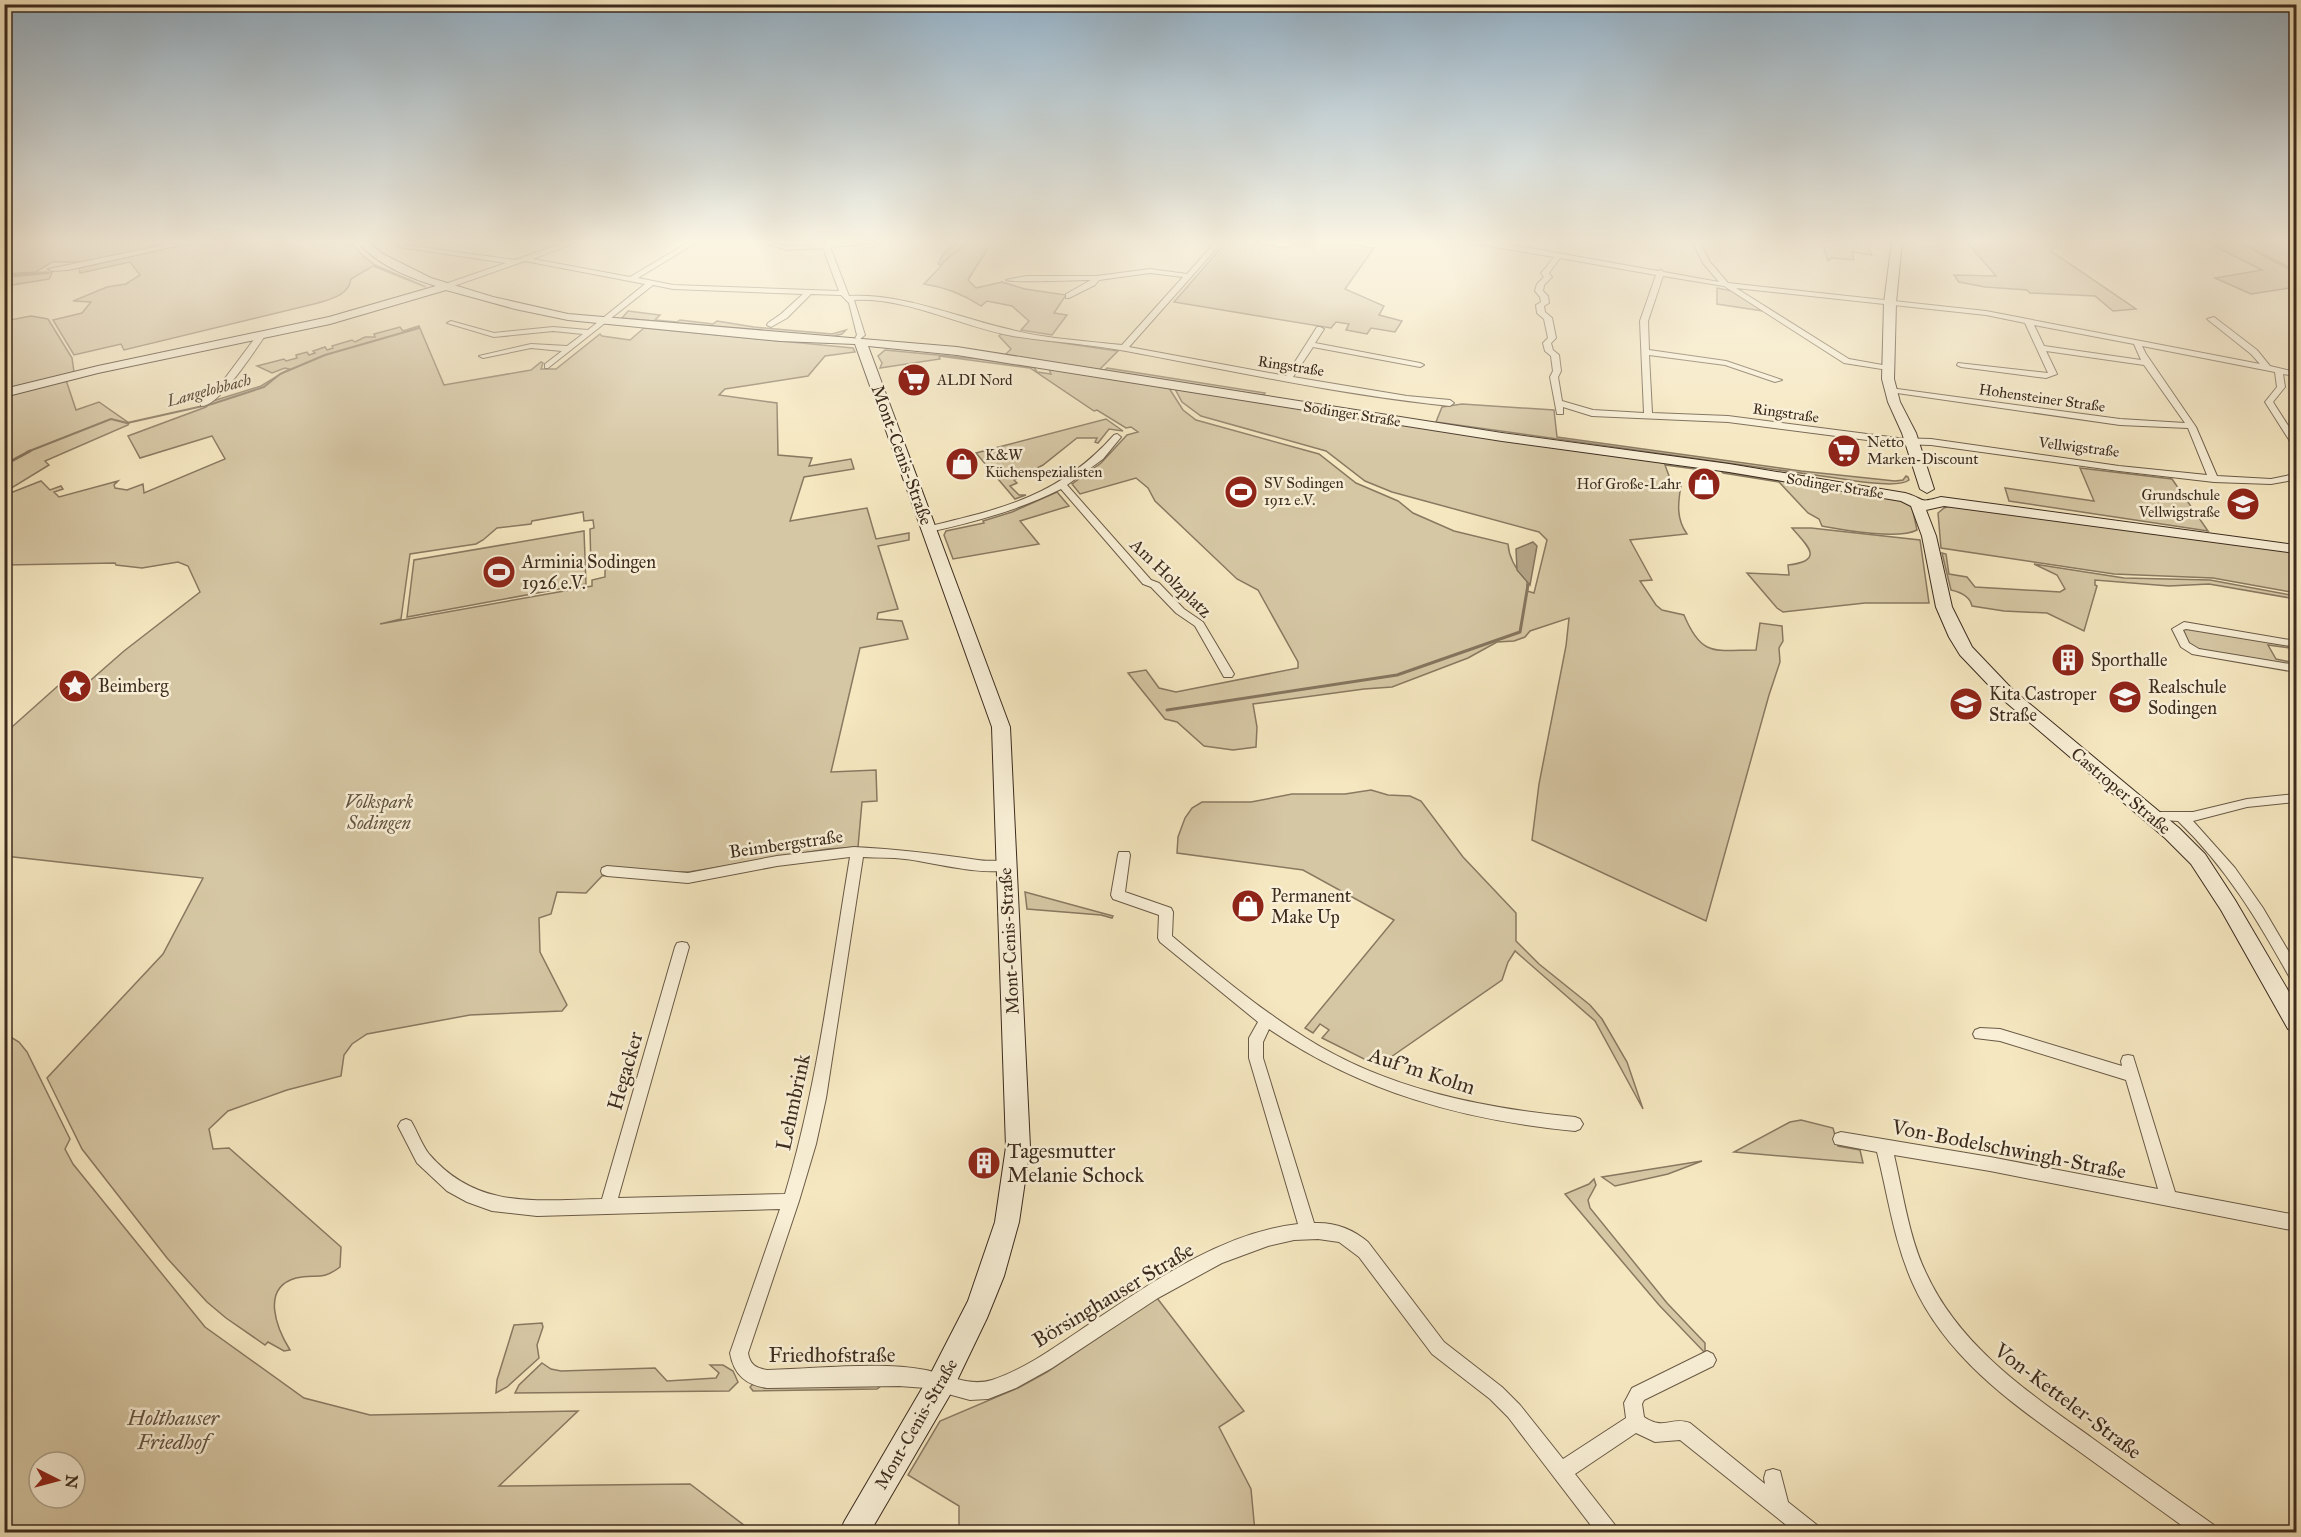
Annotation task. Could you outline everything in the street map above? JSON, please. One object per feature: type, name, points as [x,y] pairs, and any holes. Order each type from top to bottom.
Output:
[{"type":"main road","points":[[4,393],[127,363],[261,336],[355,313]]},
{"type":"main road","name":"Sodinger Straße","points":[[553,313],[605,320],[769,330],[975,356],[1510,439],[2296,549]]},
{"type":"main road","name":"Castroper Straße","points":[[1890,313],[1887,368],[1890,390],[1912,441],[1922,496],[1932,533],[1929,536],[1944,607],[1957,637],[1976,664],[2026,711],[2151,816],[2183,823],[2198,859],[2296,1023]]},
{"type":"main road","name":"Mont-Cenis-Straße","points":[[854,1533],[941,1383],[970,1327],[991,1276],[1007,1222],[1017,1165],[1001,727],[861,342]]},
{"type":"street","points":[[548,366],[614,313]]},
{"type":"street","points":[[769,330],[787,313]]},
{"type":"street","name":"Mont-Cenis-Straße","points":[[855,313],[861,342]]},
{"type":"street","name":"Ringstraße","points":[[941,313],[1012,333],[1124,348],[1287,379],[1417,400],[1450,403]]},
{"type":"street","points":[[1124,348],[1156,313]]},
{"type":"street","name":"Ringstraße","points":[[1542,313],[1548,318],[1552,338],[1547,343],[1549,351],[1555,355],[1557,371],[1554,377],[1559,407],[1592,413],[1728,419],[1912,441]]},
{"type":"street","points":[[1646,313],[1648,416]]},
{"type":"street","points":[[1771,313],[1847,361],[1887,368]]},
{"type":"street","points":[[1977,313],[2296,374]]},
{"type":"street","points":[[2211,319],[2254,352],[2267,368]]},
{"type":"street","points":[[1960,365],[2050,375],[2053,372],[2028,321]]},
{"type":"street","points":[[451,323],[494,335],[553,328],[590,332]]},
{"type":"street","points":[[1287,379],[1320,329]]},
{"type":"street","points":[[204,404],[220,391],[261,336]]},
{"type":"street","points":[[2137,343],[2191,426],[2214,479]]},
{"type":"street","points":[[1310,344],[1420,365]]},
{"type":"street","points":[[483,356],[531,346],[568,349]]},
{"type":"street","points":[[2041,348],[2148,363]]},
{"type":"street","points":[[1645,352],[1709,360],[1778,380]]},
{"type":"street","points":[[2279,371],[2281,387],[2269,402],[2296,444]]},
{"type":"street","name":"Hohensteiner Straße","points":[[1890,390],[2120,422],[2191,426]]},
{"type":"street","points":[[929,529],[1008,508],[1061,484],[1099,457],[1118,436]]},
{"type":"street","name":"Vellwigstraße","points":[[1912,441],[2214,479],[2281,482],[2293,477]]},
{"type":"street","name":"Am Holzplatz","points":[[1061,484],[1067,488],[1092,517],[1092,521],[1147,582],[1155,585],[1180,611],[1199,624],[1228,674]]},
{"type":"street","points":[[2296,644],[2184,626],[2177,629],[2185,645],[2196,652],[2296,669]]},
{"type":"street","points":[[2183,823],[2247,803],[2296,798]]},
{"type":"street","name":"Castroper Straße","points":[[2183,823],[2240,882],[2296,976]]},
{"type":"street","name":"Beimbergstraße","points":[[607,871],[688,878],[788,859],[857,852],[904,854],[1006,867]]},
{"type":"street","name":"Lehmbrink","points":[[739,1353],[791,1201],[818,1098],[857,852]]},
{"type":"street","name":"Auf'm Kolm","points":[[1124,855],[1119,895],[1166,912],[1166,938],[1268,1021],[1310,1048],[1359,1073],[1426,1098],[1494,1114],[1575,1124]]},
{"type":"street","name":"Hegacker","points":[[608,1206],[682,947]]},
{"type":"street","points":[[1268,1021],[1259,1030],[1254,1042],[1256,1058],[1308,1232]]},
{"type":"street","points":[[1980,1034],[2000,1035],[2130,1068],[2169,1200]]},
{"type":"street","points":[[406,1126],[423,1158],[453,1186],[473,1197],[510,1207],[791,1201]]},
{"type":"street","name":"Von-Bodelschwingh-Straße","points":[[1841,1139],[1990,1164],[2296,1223]]},
{"type":"street","name":"Von-Ketteler-Straße","points":[[1884,1146],[1916,1273],[1934,1308],[1960,1344],[1997,1379],[2026,1402],[2207,1533]]},
{"type":"street","name":"Börsinghauser Straße","points":[[941,1383],[980,1392],[1004,1385],[1057,1357],[1153,1291],[1188,1271],[1273,1236],[1308,1232],[1337,1233],[1358,1244],[1378,1267],[1438,1348],[1514,1411],[1608,1533]]},
{"type":"street","name":"Friedhofstraße","points":[[739,1353],[743,1370],[758,1378],[895,1377],[917,1378],[941,1383]]},
{"type":"street","points":[[1707,1360],[1638,1394],[1633,1403],[1636,1422],[1648,1431],[1665,1435],[1683,1430],[1810,1533]]},
{"type":"street","points":[[1562,1474],[1571,1465],[1636,1422]]},
{"type":"street","points":[[1773,1478],[1776,1505]]},
{"type":"green space","points":[[82,313],[278,313],[124,350],[121,344],[74,355],[53,320]]},
{"type":"green space","points":[[627,313],[642,313],[660,315],[655,320],[677,322],[680,320],[713,324],[717,321],[754,327],[832,334],[846,330],[842,334],[830,337],[622,318]]},
{"type":"green space","points":[[1020,313],[1067,315],[1052,335],[1021,330],[1029,321]]},
{"type":"green space","points":[[1239,313],[1380,313],[1379,315],[1402,321],[1395,332],[1371,328],[1367,334],[1346,330],[1349,324],[1336,322],[1331,328]]},
{"type":"green space","points":[[31,316],[48,319],[72,358],[74,372],[5,391],[4,321]]},
{"type":"green space","name":"Volkspark Sodingen","points":[[419,326],[444,385],[531,370],[541,362],[543,363],[541,369],[556,369],[600,334],[630,340],[644,328],[853,348],[855,352],[825,356],[808,376],[725,389],[719,395],[777,403],[778,455],[812,458],[809,466],[851,459],[854,469],[804,477],[790,521],[867,508],[876,539],[909,533],[909,540],[878,546],[898,609],[878,613],[877,619],[902,621],[908,639],[860,648],[831,772],[876,770],[877,801],[862,802],[858,847],[828,849],[689,872],[616,869],[613,875],[602,876],[586,893],[557,892],[551,914],[539,918],[540,952],[567,1005],[562,1011],[470,1015],[367,1034],[352,1044],[344,1055],[341,1076],[287,1090],[228,1111],[209,1129],[213,1149],[229,1148],[341,1247],[340,1267],[333,1272],[323,1276],[296,1278],[285,1283],[278,1291],[275,1300],[277,1321],[290,1350],[284,1351],[268,1342],[265,1345],[226,1318],[207,1302],[167,1258],[82,1149],[47,1078],[163,954],[203,878],[5,856],[4,734],[59,685],[84,686],[124,651],[200,592],[188,566],[178,562],[142,568],[115,563],[5,565],[5,495],[41,481],[50,490],[61,486],[63,489],[54,492],[59,497],[118,481],[114,485],[115,488],[127,490],[143,484],[144,493],[225,459],[212,436],[140,458],[128,436],[206,407],[213,401],[261,386],[289,369],[285,368],[272,373],[257,366],[297,358],[296,355],[307,352],[309,355],[315,353],[313,351],[325,347],[327,350],[333,348],[332,346],[352,340],[355,342],[365,337],[375,337],[374,334],[400,327],[403,331]],"holes":[[[583,512],[584,521],[593,520],[594,528],[590,529],[591,569],[605,567],[605,577],[592,580],[592,586],[380,624],[401,619],[410,554],[476,544],[497,528],[531,524],[532,521]]]},
{"type":"green space","points":[[1001,334],[1118,351],[1098,371],[1004,356],[1011,349],[999,336]]},
{"type":"green space","points":[[885,350],[979,359],[1034,367],[1037,372],[1051,374],[1049,369],[1169,388],[1183,410],[1196,420],[1319,454],[1356,483],[1398,501],[1413,513],[1454,531],[1508,544],[1514,564],[1527,581],[1527,591],[1534,593],[1547,540],[1539,532],[1392,492],[1365,481],[1326,451],[1201,416],[1182,402],[1175,389],[1703,467],[1702,470],[1665,465],[1672,484],[1681,485],[1679,517],[1687,534],[1630,540],[1652,580],[1640,581],[1656,605],[1662,610],[1684,615],[1697,639],[1711,649],[1756,650],[1760,623],[1782,626],[1783,641],[1779,648],[1780,662],[1706,921],[1532,840],[1539,784],[1566,646],[1569,618],[1530,631],[1525,637],[1514,641],[1497,642],[1468,658],[1392,687],[1253,704],[1257,727],[1256,747],[1233,750],[1204,746],[1177,722],[1165,719],[1128,673],[1146,670],[1159,688],[1176,692],[1298,668],[1298,662],[1258,590],[1237,579],[1155,501],[1148,488],[1136,478],[1080,494],[1072,484],[1101,463],[1127,435],[1138,432],[1131,427],[1126,428],[1097,410],[1094,411],[1030,368],[939,356],[940,359],[880,368],[882,363],[878,356]]},
{"type":"green space","points":[[1107,368],[1265,393],[1263,396],[1103,372]]},
{"type":"green space","points":[[66,380],[76,410],[99,402],[129,423],[128,425],[45,461],[49,465],[5,492],[4,395]]},
{"type":"green space","points":[[1462,404],[1554,410],[1557,437],[1801,471],[1895,481],[1903,480],[1906,476],[1909,480],[1895,484],[1863,482],[1436,422],[1442,407]]},
{"type":"green space","points":[[1106,419],[1123,431],[1109,429],[1098,443],[1095,442],[1097,438],[1077,438],[1043,465],[1014,480],[1017,483],[1010,486],[1019,495],[1026,495],[1015,499],[976,453]]},
{"type":"green space","points":[[2080,468],[2172,479],[2208,531],[2009,501],[2005,488],[2094,501]]},
{"type":"green space","points":[[1721,471],[1903,501],[1912,507],[1917,530],[1908,533],[1884,534],[1822,526],[1819,519],[1808,513],[1779,482]]},
{"type":"green space","points":[[1057,492],[1069,506],[1020,521],[1039,544],[953,559],[944,535],[946,531],[984,523],[983,521],[1012,512]]},
{"type":"green space","points":[[1959,503],[2296,552],[2296,593],[2213,578],[2114,574],[1941,548],[1938,513],[1944,508]]},
{"type":"green space","points":[[1792,528],[1920,540],[1929,603],[1865,603],[1783,612],[1747,573],[1789,575],[1788,565],[1799,563],[1810,556],[1808,547]]},
{"type":"green space","name":"Arminia Sodingen 1926 e.V.","points":[[584,531],[586,584],[407,617],[414,560]]},
{"type":"green space","points":[[1942,553],[1946,554],[1949,574],[1967,577],[1975,587],[2060,592],[2065,589],[2057,575],[2034,564],[2124,578],[2210,580],[2296,596],[2296,599],[2209,584],[2169,586],[2095,580],[2097,586],[2084,631],[2047,613],[2004,611],[1972,606],[1964,595],[1951,590]]},
{"type":"green space","points":[[2190,628],[2296,645],[2296,649],[2268,645],[2276,659],[2296,663],[2296,667],[2199,651],[2189,645],[2182,631]]},
{"type":"green space","points":[[1371,790],[1388,795],[1410,796],[1421,801],[1463,857],[1516,913],[1516,941],[1539,964],[1590,1005],[1602,1019],[1627,1062],[1643,1109],[1595,1021],[1515,951],[1508,962],[1502,980],[1378,1066],[1322,1038],[1329,1030],[1320,1024],[1313,1033],[1305,1028],[1394,920],[1303,870],[1177,853],[1178,837],[1185,818],[1192,808],[1202,802],[1251,802],[1292,794],[1345,794]]},
{"type":"green space","points":[[1025,892],[1113,916],[1112,918],[1101,915],[1027,909]]},
{"type":"green space","name":"Holthauser Friedhof","points":[[4,1033],[19,1042],[27,1052],[70,1139],[65,1149],[73,1164],[205,1327],[304,1398],[370,1415],[578,1411],[499,1486],[690,1484],[753,1532],[5,1532]]},
{"type":"green space","points":[[1801,1120],[1833,1128],[1838,1146],[1860,1150],[1863,1163],[1734,1152],[1790,1122]]},
{"type":"green space","points":[[1702,1161],[1668,1174],[1615,1186],[1602,1177]]},
{"type":"green space","points":[[1594,1179],[1596,1185],[1588,1200],[1590,1208],[1667,1303],[1705,1343],[1705,1353],[1659,1305],[1565,1194],[1589,1184]]},
{"type":"green space","points":[[1157,1298],[1244,1411],[1219,1427],[1251,1489],[1255,1532],[959,1532],[959,1506],[908,1475],[940,1421],[1018,1388],[1047,1372]]},
{"type":"green space","points":[[542,1323],[543,1327],[537,1345],[539,1358],[507,1387],[496,1393],[497,1380],[514,1325]]},
{"type":"green space","points":[[542,1363],[551,1369],[561,1371],[655,1368],[667,1381],[716,1378],[719,1373],[710,1365],[723,1365],[733,1371],[738,1382],[729,1391],[515,1393],[519,1385]]},
{"type":"green space","points":[[753,1384],[761,1386],[881,1386],[877,1389],[753,1391],[750,1387]]},
{"type":"shaded area","points":[[1533,542],[1537,546],[1530,585],[1517,570],[1516,549]]},
{"type":"waterway","name":"Langelohbach","points":[[27,452],[111,419],[127,423],[212,404],[264,387],[280,374],[325,355],[419,328]]},
{"type":"waterway","name":"Langelohbach","points":[[4,465],[30,451]]},
{"type":"waterway","points":[[1167,710],[1397,675],[1520,632],[1528,585]]},
{"type":"place","name":"ALDI Nord","points":[[914,380]]},
{"type":"place","name":"Netto Marken-Discount","points":[[1844,451]]},
{"type":"place","name":"K&W Küchenspezialisten","points":[[962,464]]},
{"type":"place","name":"Hof Große-Lahr","points":[[1704,484]]},
{"type":"place","name":"SV Sodingen 1912 e.V.","points":[[1241,492]]},
{"type":"place","name":"Grundschule Vellwigstraße","points":[[2243,504]]},
{"type":"place","name":"Arminia Sodingen 1926 e.V.","points":[[499,572]]},
{"type":"place","name":"Sporthalle","points":[[2068,660]]},
{"type":"place","name":"Beimberg","points":[[75,686]]},
{"type":"place","name":"Realschule Sodingen","points":[[2125,697]]},
{"type":"place","name":"Kita Castroper Straße","points":[[1966,704]]},
{"type":"place","name":"Permanent Make Up","points":[[1248,906]]},
{"type":"place","name":"Tagesmutter Melanie Schock","points":[[984,1163]]}]
